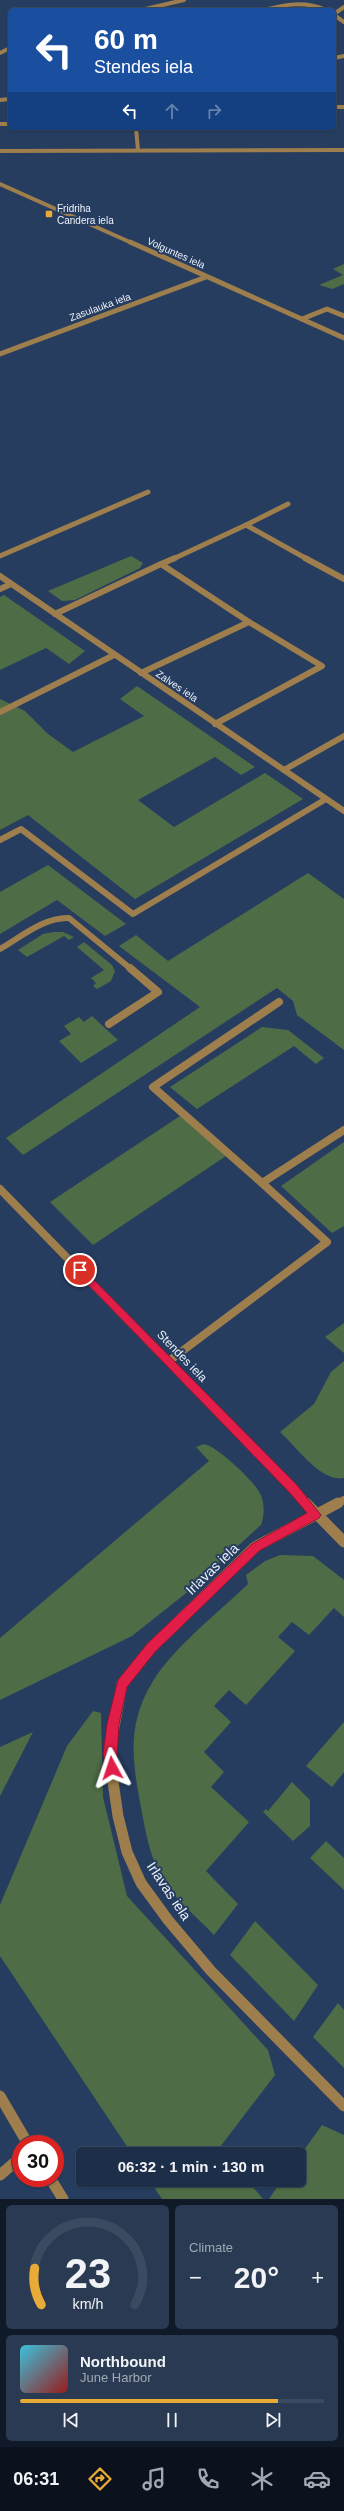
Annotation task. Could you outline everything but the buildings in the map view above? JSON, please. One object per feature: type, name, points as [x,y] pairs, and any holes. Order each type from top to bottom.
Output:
[{"type":"street","points":[[150,8],[184,0]]},
{"type":"street","points":[[273,8],[286,5],[303,5],[320,6],[323,8]]},
{"type":"street","points":[[136,130],[138,150]]},
{"type":"street","points":[[0,151],[344,150]]},
{"type":"street","name":"Volguntes iela","points":[[0,184],[344,338]]},
{"type":"street","name":"Zasulauka iela","points":[[0,354],[206,277]]},
{"type":"street","points":[[302,319],[327,309],[344,316]]},
{"type":"street","points":[[0,556],[148,492]]},
{"type":"street","points":[[55,614],[288,504]]},
{"type":"street","points":[[246,525],[344,579]]},
{"type":"street","points":[[161,564],[249,622],[322,666],[215,724]]},
{"type":"street","name":"Zalves iela","points":[[0,576],[344,811]]},
{"type":"street","points":[[0,589],[11,584]]},
{"type":"street","points":[[141,673],[249,622]]},
{"type":"street","points":[[0,712],[114,655]]},
{"type":"street","points":[[284,770],[344,736]]},
{"type":"street","points":[[0,840],[21,829],[132,914],[326,799]]},
{"type":"street","points":[[0,950],[56,918],[69,918],[158,992],[109,1024]]},
{"type":"street","points":[[169,1361],[327,1242],[153,1087],[279,1002]]},
{"type":"street","points":[[262,1183],[344,1130]]},
{"type":"street","name":"Stendes iela","points":[[0,1189],[293,1488],[315,1515],[344,1542]]},
{"type":"street","name":"Irlavas iela","points":[[344,1500],[256,1547],[151,1648],[122,1684],[113,1724],[109,1754],[118,1816],[127,1852],[141,1883],[168,1920],[211,1971],[344,2106]]},
{"type":"street","points":[[0,2096],[23,2135]]},
{"type":"street","points":[[0,2175],[12,2165]]},
{"type":"street","points":[[56,2187],[63,2199]]},
{"type":"green space","points":[[344,264],[344,284],[332,289],[319,285],[343,275],[333,269]]},
{"type":"green space","points":[[131,556],[143,563],[140,568],[75,600],[62,601],[48,591]]},
{"type":"green space","points":[[4,595],[85,651],[69,664],[46,648],[0,670],[0,597]]},
{"type":"green space","points":[[137,686],[255,767],[241,775],[215,757],[138,800],[174,827],[265,773],[303,799],[135,899],[28,815],[0,830],[0,699],[25,711],[48,734],[73,752],[144,716],[120,699]]},
{"type":"green space","points":[[48,865],[126,924],[105,936],[57,900],[0,934],[0,892]]},
{"type":"green space","points":[[308,873],[344,899],[344,1050],[297,1015],[293,1001],[277,988],[23,1155],[6,1138],[200,1007],[119,946],[136,935],[168,961]]},
{"type":"green space","points":[[63,932],[74,937],[69,940],[64,936],[27,957],[18,950],[43,934]]},
{"type":"green space","points":[[84,942],[112,965],[115,971],[111,981],[97,989],[93,986],[96,983],[91,978],[104,970],[77,947]]},
{"type":"green space","points":[[92,1016],[118,1040],[81,1063],[59,1041],[71,1034],[64,1026],[79,1017],[84,1022]]},
{"type":"green space","points":[[262,1027],[288,1030],[324,1058],[316,1064],[294,1046],[197,1109],[170,1087]]},
{"type":"green space","points":[[183,1114],[229,1154],[93,1245],[50,1202]]},
{"type":"green space","points":[[344,1142],[344,1226],[332,1233],[281,1186]]},
{"type":"green space","points":[[344,1323],[344,1353],[325,1337]]},
{"type":"green space","points":[[344,1361],[344,1478],[335,1478],[327,1475],[309,1462],[280,1432],[314,1404],[331,1372]]},
{"type":"green space","points":[[204,1444],[217,1450],[225,1456],[258,1490],[264,1507],[261,1525],[185,1594],[132,1636],[0,1700],[0,1638],[209,1461],[196,1447]]},
{"type":"green space","points":[[280,1555],[313,1556],[344,1580],[344,1617],[334,1608],[309,1635],[292,1622],[278,1637],[295,1651],[246,1705],[229,1690],[214,1706],[231,1722],[204,1752],[224,1772],[211,1787],[249,1822],[206,1871],[238,1904],[214,1935],[170,1890],[160,1874],[154,1860],[145,1828],[136,1778],[134,1762],[135,1730],[138,1714],[144,1698],[162,1668],[198,1630],[248,1584],[246,1575],[265,1561]]},
{"type":"green space","points":[[93,1711],[101,1713],[103,1797],[127,1896],[268,2050],[275,2075],[220,2147],[127,2147],[0,1956],[0,1905],[67,1746]]},
{"type":"green space","points":[[344,1722],[344,1772],[332,1787],[306,1766]]},
{"type":"green space","points":[[33,1732],[0,1796],[0,1747]]},
{"type":"green space","points":[[292,1782],[310,1800],[310,1826],[293,1841],[263,1812],[266,1809],[268,1811]]},
{"type":"green space","points":[[326,1841],[344,1858],[344,1890],[310,1858]]},
{"type":"green space","points":[[255,1921],[318,1985],[294,2021],[230,1955]]},
{"type":"green space","points":[[338,2003],[344,2010],[344,2068],[313,2037]]},
{"type":"green space","points":[[322,2125],[344,2135],[344,2199],[269,2199],[277,2187],[306,2187],[306,2147]]},
{"type":"green space","points":[[154,2187],[253,2187],[263,2199],[162,2199]]},
{"type":"place","name":"Fridriha Candera iela","points":[[49,214]]},
{"type":"route","points":[[80,1270],[293,1488],[315,1515],[290,1531],[256,1547],[236,1568],[151,1648],[122,1684],[113,1724],[109,1754],[112,1768]]}]
